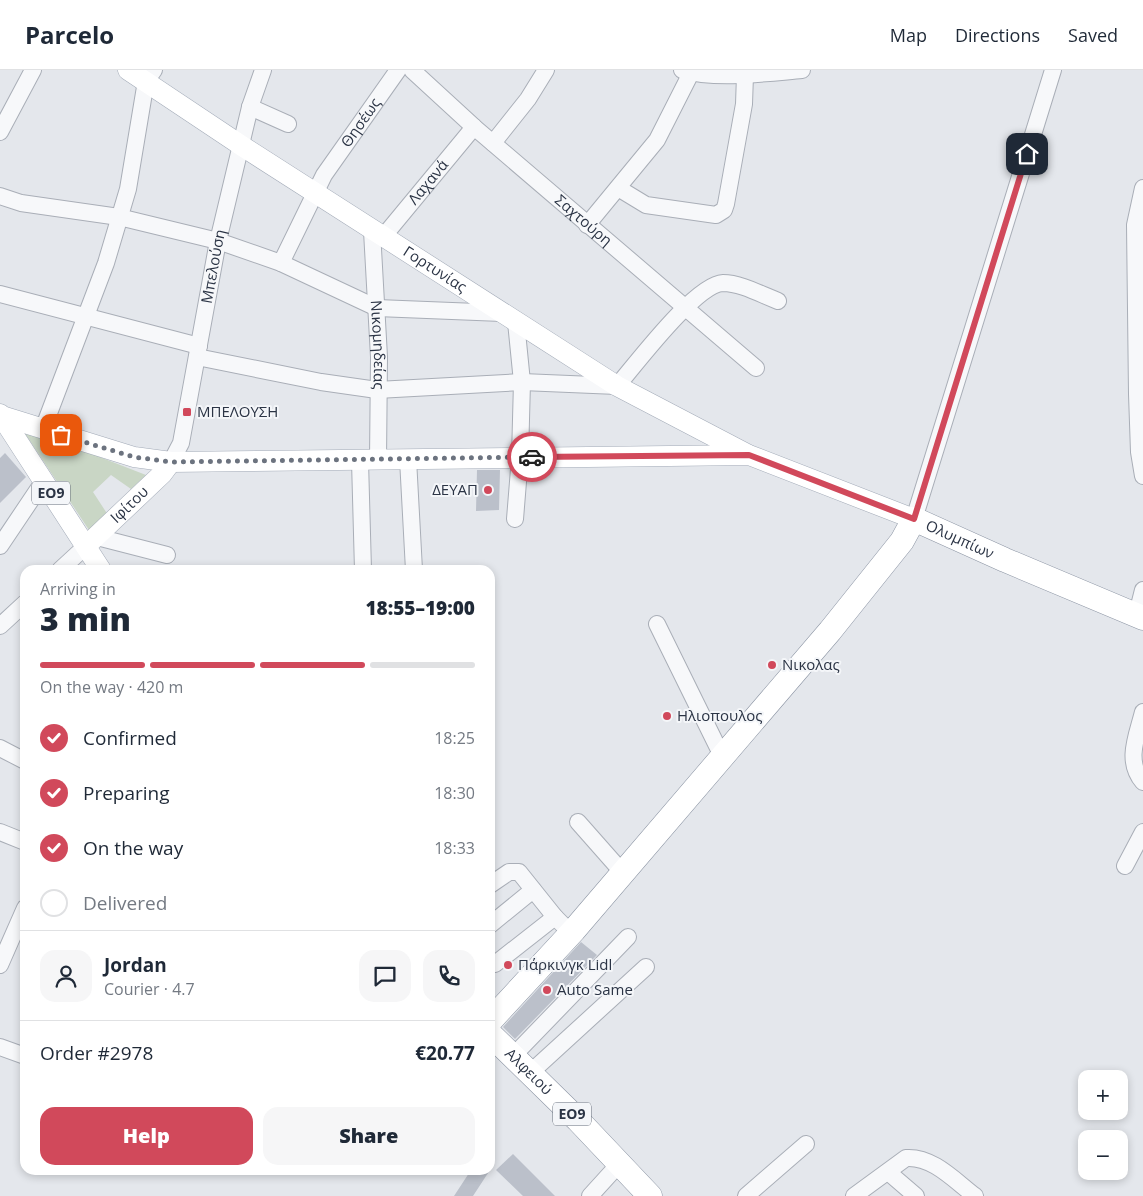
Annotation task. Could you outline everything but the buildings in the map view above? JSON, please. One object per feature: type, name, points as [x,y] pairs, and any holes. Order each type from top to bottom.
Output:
[{"type":"highway","name":"Ολυμπίων","points":[[914,519],[1013,564],[1140,616]]},
{"type":"highway","points":[[495,1016],[571,933],[723,758],[830,631],[902,541],[914,519]]},
{"type":"highway","name":"Αλφειού","points":[[495,1039],[620,1163],[650,1196]]},
{"type":"main road","name":"Γορτυνίας","points":[[128,70],[150,76],[242,146],[319,184],[378,234],[617,386],[749,455]]},
{"type":"main road","name":"Ολυμπίων","points":[[1,415],[134,457],[171,462],[749,455],[914,519]]},
{"type":"main road","name":"ΕΟ9","points":[[1,415],[43,482],[92,541],[99,565]]},
{"type":"main road","name":"Ιφίτου","points":[[92,541],[162,474],[171,462]]},
{"type":"street","points":[[0,132],[6,105],[33,70]]},
{"type":"street","name":"Μπελούση","points":[[171,462],[181,443],[218,241],[250,107],[263,70]]},
{"type":"street","name":"Θησέως","points":[[280,263],[319,184],[398,70]]},
{"type":"street","name":"Σαχτούρη","points":[[412,70],[492,143],[756,368]]},
{"type":"street","points":[[492,143],[528,99],[546,70]]},
{"type":"street","points":[[587,224],[657,140],[686,71],[745,75],[802,70]]},
{"type":"street","points":[[914,519],[1053,70]]},
{"type":"street","points":[[618,188],[646,205],[716,215],[720,213],[726,204],[744,104],[745,75]]},
{"type":"street","points":[[43,429],[106,263],[128,189],[150,76]]},
{"type":"street","points":[[250,107],[288,124]]},
{"type":"street","name":"Λαχανά","points":[[378,234],[474,127]]},
{"type":"street","points":[[1143,188],[1135,225],[1139,452],[1143,476]]},
{"type":"street","points":[[0,196],[21,203],[119,217],[218,241],[280,263],[377,308],[509,318],[522,382],[520,457],[515,519]]},
{"type":"street","name":"Νικομηδείας","points":[[363,565],[369,460],[377,390],[378,234]]},
{"type":"street","points":[[0,294],[86,316],[198,352],[321,382],[377,390],[522,382],[617,386],[685,308],[703,292],[716,284],[726,283],[778,301]]},
{"type":"street","points":[[408,459],[414,565]]},
{"type":"street","points":[[0,546],[43,482]]},
{"type":"street","points":[[66,565],[92,541],[167,555]]},
{"type":"street","points":[[1140,616],[1143,590]]},
{"type":"street","points":[[0,626],[20,608]]},
{"type":"street","points":[[657,624],[723,758]]},
{"type":"street","points":[[1143,712],[1132,753],[1136,774],[1143,782]]},
{"type":"street","points":[[0,748],[20,758]]},
{"type":"street","points":[[578,822],[623,873]]},
{"type":"street","points":[[0,832],[20,840]]},
{"type":"street","points":[[1125,866],[1143,832]]},
{"type":"street","points":[[495,882],[514,870],[519,872],[555,917],[571,933]]},
{"type":"street","points":[[495,921],[534,890]]},
{"type":"street","points":[[0,965],[7,931],[20,914]]},
{"type":"street","points":[[495,964],[555,917]]},
{"type":"street","points":[[513,1056],[628,937]]},
{"type":"street","points":[[530,1073],[646,967]]},
{"type":"street","points":[[0,1047],[20,1054]]},
{"type":"street","points":[[746,1196],[806,1144]]},
{"type":"street","points":[[854,1196],[906,1158],[925,1159],[975,1196]]},
{"type":"street","points":[[590,1196],[620,1163]]},
{"type":"street","points":[[888,1172],[916,1196]]},
{"type":"green space","points":[[20,426],[146,475],[131,489],[111,475],[93,492],[108,515],[89,530]]},
{"type":"way so far","points":[[61,435],[150,461],[171,462],[360,461],[532,457]]},
{"type":"place","name":"ΜΠΕΛΟΥΣΗ","points":[[187,412]]},
{"type":"place","name":"ΔΕΥΑΠ","points":[[488,490]]},
{"type":"place","name":"Νικολας","points":[[772,665]]},
{"type":"place","name":"Ηλιοπουλος","points":[[667,716]]},
{"type":"place","name":"Πάρκινγκ Lidl","points":[[508,965]]},
{"type":"place","name":"Auto Same","points":[[547,990]]},
{"type":"route","points":[[532,457],[749,455],[914,519],[1027,154]]}]
